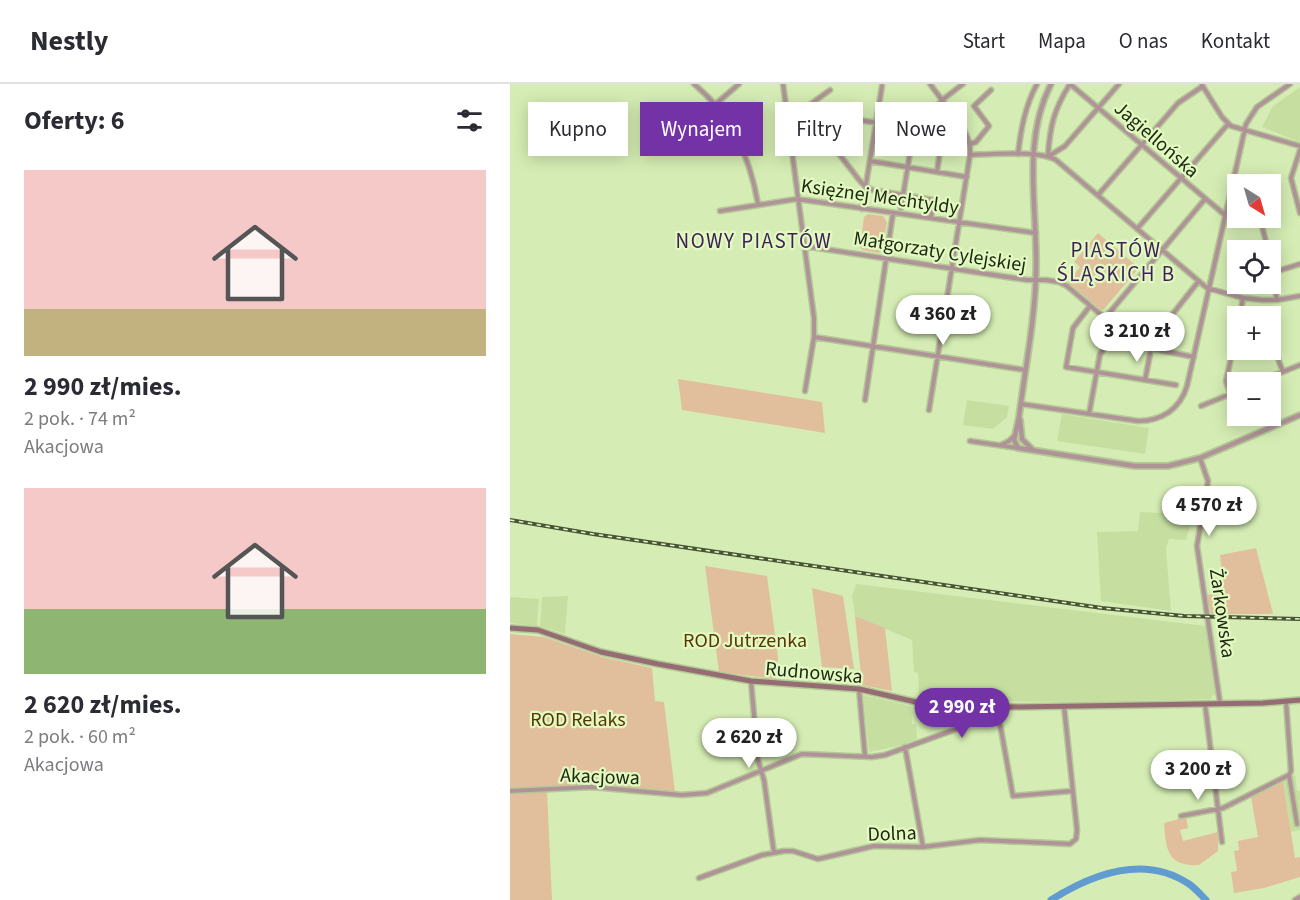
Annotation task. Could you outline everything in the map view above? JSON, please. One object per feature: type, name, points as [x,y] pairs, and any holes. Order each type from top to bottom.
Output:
[{"type":"main road","name":"Rudnowska","points":[[510,628],[538,630],[601,652],[640,661],[751,681],[859,689],[920,704],[1009,707],[1300,700]]},
{"type":"street","points":[[694,84],[713,102]]},
{"type":"street","points":[[717,102],[739,84]]},
{"type":"street","points":[[783,84],[785,102]]},
{"type":"street","points":[[929,410],[970,155],[967,134],[930,84]]},
{"type":"street","points":[[942,100],[963,84]]},
{"type":"street","points":[[1018,154],[1028,99],[1037,84]]},
{"type":"street","points":[[1018,448],[1015,436],[1036,281],[1033,154],[1037,119],[1051,84]]},
{"type":"street","points":[[1048,156],[1052,120],[1070,84]]},
{"type":"street","name":"Jagiellońska","points":[[1070,84],[1225,215]]},
{"type":"street","points":[[1048,156],[1063,149],[1119,84]]},
{"type":"street","points":[[1233,174],[1247,121],[1257,107],[1290,84]]},
{"type":"street","points":[[1098,195],[1178,103],[1202,85],[1228,124],[1300,148],[1291,178],[1300,213]]},
{"type":"street","points":[[879,102],[882,86]]},
{"type":"street","points":[[814,102],[830,90]]},
{"type":"street","points":[[970,144],[976,142],[989,126],[974,106],[991,90]]},
{"type":"street","points":[[1137,229],[1228,124]]},
{"type":"street","points":[[862,209],[875,129]]},
{"type":"street","points":[[970,155],[1033,154],[1048,156],[1056,160],[1209,289],[1243,298],[1277,300],[1300,296]]},
{"type":"street","points":[[745,156],[753,178],[758,204]]},
{"type":"street","points":[[792,156],[814,318],[814,337],[805,391]]},
{"type":"street","points":[[841,156],[866,187],[933,200],[931,218]]},
{"type":"street","points":[[901,208],[910,156]]},
{"type":"street","points":[[937,172],[939,156]]},
{"type":"street","points":[[870,162],[967,177]]},
{"type":"street","name":"Księżnej Mechtyldy","points":[[720,211],[797,199],[1036,233]]},
{"type":"street","points":[[1105,318],[1205,199]]},
{"type":"street","points":[[1021,404],[1138,421],[1157,419],[1174,408],[1185,393],[1227,205]]},
{"type":"street","points":[[865,400],[893,213]]},
{"type":"street","name":"Małgorzaty Cylejskiej","points":[[804,246],[1036,281],[1046,280],[1063,284],[1090,306]]},
{"type":"street","points":[[1281,270],[1300,264]]},
{"type":"street","points":[[1145,380],[1152,339],[1198,282]]},
{"type":"street","points":[[1276,294],[1277,300]]},
{"type":"street","points":[[1241,306],[1243,298]]},
{"type":"street","points":[[1176,385],[1066,367],[1073,328],[1090,306],[1138,346],[1194,357]]},
{"type":"street","points":[[1089,414],[1100,354],[1119,330]]},
{"type":"street","points":[[814,337],[1025,370]]},
{"type":"street","points":[[1278,360],[1283,372],[1300,365]]},
{"type":"street","points":[[1201,406],[1227,395]]},
{"type":"street","points":[[970,441],[1135,466],[1168,466],[1200,458],[1299,415]]},
{"type":"street","points":[[1019,417],[1021,437],[1024,443],[1034,451]]},
{"type":"street","points":[[998,445],[1010,441],[1015,436]]},
{"type":"street","points":[[1018,448],[1021,437]]},
{"type":"street","name":"Żarkowska","points":[[1200,458],[1208,481],[1197,546],[1220,703]]},
{"type":"street","points":[[751,681],[758,760],[774,853]]},
{"type":"street","points":[[859,689],[866,756]]},
{"type":"street","points":[[1286,701],[1291,771],[1289,775],[1297,824]]},
{"type":"street","points":[[1205,704],[1222,842]]},
{"type":"street","points":[[998,713],[1013,796],[1072,790],[1064,706]]},
{"type":"street","name":"Akacjowa","points":[[510,791],[592,787],[694,795],[719,790],[809,753],[885,755],[1009,707]]},
{"type":"street","points":[[905,747],[923,847]]},
{"type":"street","points":[[1181,816],[1219,808],[1289,775]]},
{"type":"street","name":"Dolna","points":[[699,878],[754,858],[793,850],[818,859],[874,846],[923,847],[987,839],[1070,844],[1077,836],[1072,790]]},
{"type":"street","points":[[1295,900],[1300,897]]},
{"type":"shaded area","points":[[1300,87],[1300,142],[1262,127],[1273,106]]},
{"type":"shaded area","points":[[967,400],[1009,406],[1007,417],[993,429],[963,425]]},
{"type":"shaded area","points":[[1062,414],[1149,428],[1145,454],[1057,441]]},
{"type":"shaded area","points":[[1196,506],[1199,508],[1199,517],[1190,526],[1186,540],[1169,539],[1166,549],[1171,611],[1101,601],[1097,532],[1138,531],[1140,512],[1162,513],[1163,509]]},
{"type":"shaded area","points":[[856,584],[1206,626],[1216,693],[1210,699],[1092,702],[919,699],[918,673],[914,672],[912,640],[855,616],[852,596]]},
{"type":"shaded area","points":[[568,596],[565,634],[540,626],[542,597]]},
{"type":"shaded area","points":[[510,597],[539,599],[537,626],[510,623]]},
{"type":"shaded area","points":[[863,695],[911,706],[912,724],[916,724],[917,739],[903,745],[869,752]]},
{"type":"shaded area","points":[[1295,774],[1297,790],[1300,791],[1300,830],[1291,832],[1283,782],[1290,780]]},
{"type":"green space","points":[[868,214],[883,216],[887,222],[882,251],[879,253],[862,250],[860,247],[864,217]]},
{"type":"green space","points":[[1098,233],[1139,268],[1101,310],[1068,282],[1080,267],[1074,262]]},
{"type":"green space","points":[[678,379],[822,402],[825,433],[682,410]]},
{"type":"green space","points":[[1256,548],[1273,614],[1211,614],[1207,595],[1224,591],[1220,555]]},
{"type":"green space","name":"ROD Jutrzenka","points":[[705,566],[767,576],[778,657],[776,679],[719,672]]},
{"type":"green space","points":[[812,588],[843,596],[854,669],[822,667]]},
{"type":"green space","points":[[855,616],[885,628],[892,691],[862,685]]},
{"type":"green space","name":"ROD Relaks","points":[[510,634],[544,637],[602,657],[652,668],[655,701],[664,702],[675,792],[598,785],[510,788]]},
{"type":"green space","points":[[1283,782],[1295,858],[1300,857],[1300,877],[1264,888],[1234,893],[1231,872],[1237,871],[1234,851],[1239,850],[1238,841],[1258,837],[1251,797]]},
{"type":"green space","points":[[547,791],[552,900],[510,900],[510,793]]},
{"type":"green space","points":[[1186,817],[1188,828],[1180,830],[1183,841],[1218,832],[1218,851],[1199,865],[1188,865],[1174,859],[1166,841],[1164,823]]},
{"type":"waterway","points":[[1051,900],[1084,882],[1118,871],[1136,869],[1154,870],[1172,875],[1191,886],[1206,900]]},
{"type":"railway","points":[[510,520],[1102,608],[1184,616],[1300,619]]},
{"type":"district","name":"NOWY PIASTÓW","points":[[754,241]]},
{"type":"district","name":"PIASTÓW ŚLĄSKICH B","points":[[1116,262]]}]
